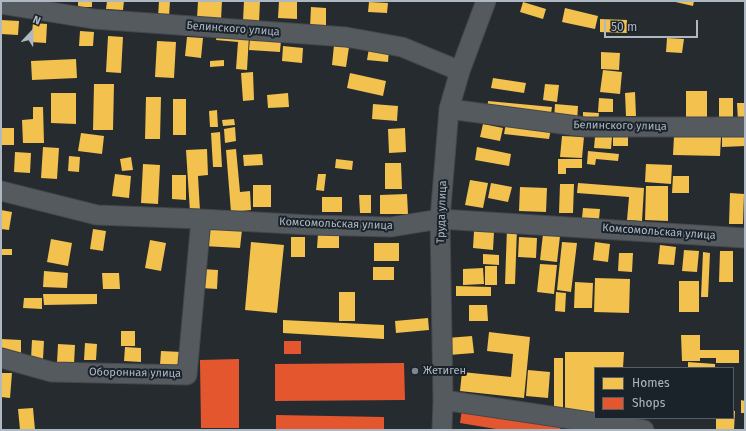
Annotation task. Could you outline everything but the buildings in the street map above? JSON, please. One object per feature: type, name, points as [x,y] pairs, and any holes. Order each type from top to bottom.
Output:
[{"type":"street","name":"Труда улица","points":[[442,430],[443,400],[440,219],[449,109],[460,71],[486,1]]},
{"type":"street","name":"Белинского улица","points":[[1,4],[94,19],[346,36],[402,47],[460,71]]},
{"type":"street","name":"Белинского улица","points":[[449,109],[585,127],[745,127]]},
{"type":"street","name":"Комсомольская улица","points":[[1,191],[97,215],[311,225],[391,227],[440,219],[745,238]]},
{"type":"street","name":"Оборонная улица","points":[[1,358],[52,372],[187,374],[201,219]]},
{"type":"street","points":[[443,400],[644,430]]},
{"type":"place","name":"Жетиген","points":[[415,371]]}]
